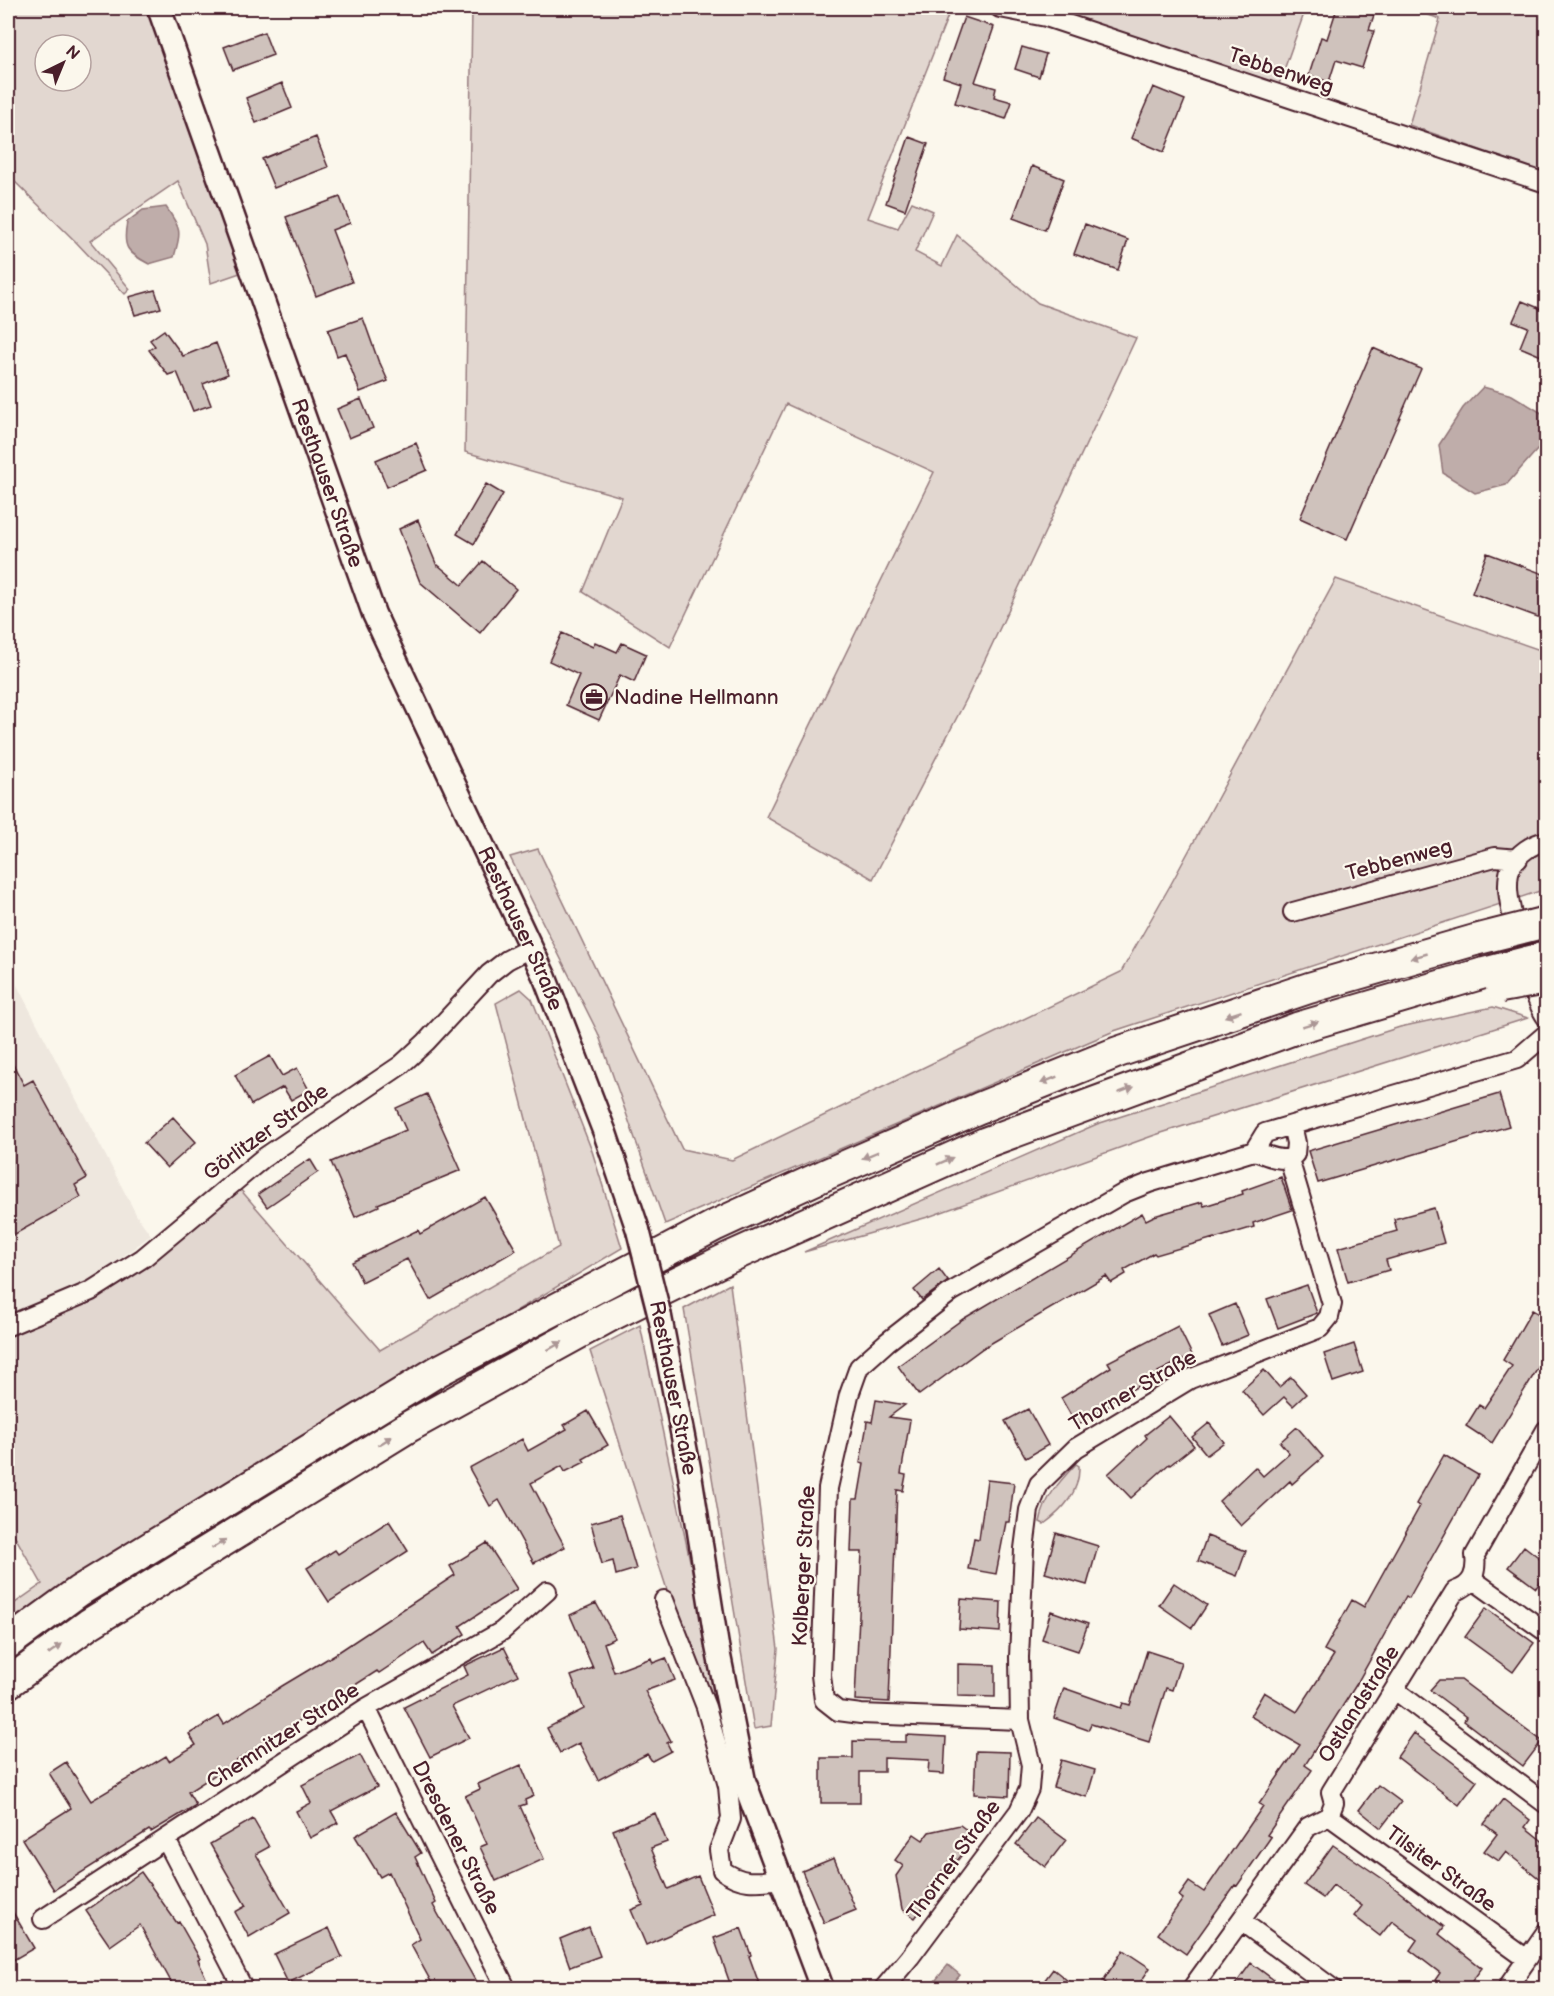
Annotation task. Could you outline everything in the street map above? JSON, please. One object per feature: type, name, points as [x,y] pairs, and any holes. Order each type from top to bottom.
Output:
[{"type":"highway","points":[[8,1642],[79,1592],[438,1371],[716,1225],[826,1174],[979,1108],[1118,1052],[1309,988],[1546,922]]},
{"type":"highway","points":[[8,1683],[89,1624],[410,1426],[610,1316],[728,1258],[987,1142],[1297,1028],[1380,1002],[1407,1011],[1546,957]]},
{"type":"highway","points":[[1487,981],[1546,979]]},
{"type":"street","name":"Resthauser Straße","points":[[159,8],[374,614],[532,947],[605,1133],[638,1230],[660,1317],[689,1468],[717,1647],[744,1781],[822,1989]]},
{"type":"street","name":"Tebbenweg","points":[[1000,8],[1047,17],[1546,183]]},
{"type":"street","points":[[1546,841],[1536,843],[1525,850],[1511,868],[1508,885],[1510,902],[1533,992],[1546,1017]]},
{"type":"street","name":"Tebbenweg","points":[[1293,912],[1495,857],[1518,859]]},
{"type":"street","name":"Görlitzer Straße","points":[[8,1326],[91,1292],[143,1258],[262,1159],[401,1065],[426,1042],[489,974],[507,960],[532,947]]},
{"type":"street","points":[[1292,1125],[1517,1059],[1546,1034]]},
{"type":"street","name":"Kolberger Straße","points":[[1020,1720],[861,1714],[838,1711],[824,1700],[821,1675],[828,1488],[849,1395],[859,1367],[951,1292],[1124,1193],[1149,1183],[1254,1151],[1265,1133],[1292,1125]]},
{"type":"street","name":"Thorner Straße","points":[[884,1989],[1019,1811],[1029,1789],[1031,1765],[1020,1720],[1019,1657],[1024,1549],[1029,1510],[1039,1484],[1076,1448],[1190,1379],[1320,1328],[1329,1317],[1332,1305],[1288,1159],[1295,1154],[1296,1143],[1292,1125]]},
{"type":"street","points":[[1254,1151],[1276,1160],[1288,1159]]},
{"type":"street","points":[[1546,1430],[1475,1555],[1477,1566],[1473,1579],[1546,1632]]},
{"type":"street","name":"Ostlandstraße","points":[[1329,1816],[1334,1803],[1330,1792],[1455,1591],[1463,1589],[1473,1579]]},
{"type":"street","name":"Chemnitzer Straße","points":[[43,1919],[366,1708],[502,1631],[547,1591]]},
{"type":"street","points":[[664,1600],[706,1707],[728,1786],[731,1819],[719,1850],[722,1870],[733,1878],[750,1882],[781,1879]]},
{"type":"street","points":[[1395,1690],[1546,1804]]},
{"type":"street","name":"Dresdener Straße","points":[[366,1708],[506,1989]]},
{"type":"street","points":[[1192,1989],[1308,1827],[1329,1816]]},
{"type":"street","name":"Tilsiter Straße","points":[[1329,1816],[1527,1959]]},
{"type":"street","points":[[166,1840],[243,1989]]},
{"type":"street","points":[[1241,1921],[1332,1989]]},
{"type":"street","points":[[1507,1989],[1546,1932]]},
{"type":"shaded area","points":[[8,8],[149,8],[199,145],[240,273],[211,283],[205,244],[178,181],[90,241],[130,289],[125,294],[8,175]]},
{"type":"shaded area","points":[[472,8],[951,8],[868,218],[898,228],[912,202],[933,211],[915,252],[942,266],[957,235],[1038,303],[1136,338],[967,698],[873,879],[766,817],[934,472],[786,404],[670,647],[583,592],[622,497],[465,452]]},
{"type":"shaded area","points":[[1043,8],[1306,8],[1279,84]]},
{"type":"shaded area","points":[[1409,8],[1546,8],[1546,173],[1409,125],[1440,19]]},
{"type":"shaded area","points":[[166,207],[179,231],[174,257],[149,264],[128,248],[125,238],[127,222],[143,210]]},
{"type":"shaded area","points":[[1483,387],[1512,395],[1545,415],[1546,440],[1506,485],[1475,493],[1443,473],[1439,445],[1463,408]]},
{"type":"shaded area","points":[[1336,579],[1546,652],[1546,889],[1114,1031],[665,1224],[598,1033],[510,857],[538,849],[682,1149],[732,1160],[1121,972]]},
{"type":"shaded area","points":[[8,968],[137,1216],[151,1235],[91,1281],[8,1320]]},
{"type":"shaded area","points":[[521,989],[532,999],[592,1151],[622,1248],[432,1361],[8,1630],[8,1608],[42,1584],[8,1524],[8,1336],[98,1298],[147,1266],[239,1188],[380,1350],[559,1247],[496,1003]]},
{"type":"shaded area","points":[[1493,1007],[1528,1018],[1155,1135],[928,1217],[804,1252],[1097,1124],[1400,1027]]},
{"type":"shaded area","points":[[730,1284],[778,1649],[771,1726],[754,1729],[684,1309]]},
{"type":"shaded area","points":[[640,1325],[727,1735],[713,1740],[590,1351]]},
{"type":"shaded area","points":[[1076,1464],[1079,1466],[1079,1475],[1069,1500],[1044,1524],[1040,1522],[1049,1497]]},
{"type":"shaded area","points":[[948,1965],[960,1975],[949,1988],[931,1986]]},
{"type":"building","points":[[1337,8],[1350,8],[1374,15],[1369,30],[1374,31],[1362,68],[1336,60],[1329,82],[1309,75],[1321,37],[1327,39]]},
{"type":"building","points":[[964,17],[994,27],[975,82],[996,88],[994,97],[1012,102],[1006,119],[955,103],[961,83],[943,77]]},
{"type":"building","points":[[264,32],[273,55],[233,70],[224,47]]},
{"type":"building","points":[[1022,47],[1046,54],[1039,77],[1015,69]]},
{"type":"building","points":[[282,83],[292,108],[256,123],[246,98]]},
{"type":"building","points":[[1153,87],[1185,100],[1164,152],[1131,138]]},
{"type":"building","points":[[316,137],[328,167],[274,188],[262,159]]},
{"type":"building","points":[[909,137],[928,144],[905,210],[886,203]]},
{"type":"building","points":[[1032,166],[1064,179],[1045,230],[1013,218]]},
{"type":"building","points":[[340,197],[350,223],[332,230],[352,282],[316,296],[286,217]]},
{"type":"building","points":[[1085,224],[1128,240],[1118,270],[1074,254]]},
{"type":"building","points":[[155,290],[161,308],[135,315],[129,297]]},
{"type":"building","points":[[1522,301],[1546,311],[1546,358],[1520,347],[1528,327],[1513,321]]},
{"type":"building","points":[[363,318],[388,381],[360,392],[345,353],[337,356],[328,330]]},
{"type":"building","points":[[164,330],[183,356],[216,343],[228,374],[203,384],[211,405],[193,411],[177,372],[168,375],[149,350],[155,346],[150,340]]},
{"type":"building","points":[[1373,348],[1421,369],[1347,539],[1300,518]]},
{"type":"building","points":[[361,399],[373,428],[349,438],[337,409]]},
{"type":"building","points":[[416,443],[427,470],[387,487],[376,460]]},
{"type":"building","points":[[486,484],[503,494],[474,544],[457,534]]},
{"type":"building","points":[[418,520],[437,566],[462,585],[483,561],[516,589],[480,633],[420,582],[399,529]]},
{"type":"building","points":[[1487,553],[1546,575],[1546,620],[1472,593]]},
{"type":"building","points":[[562,633],[593,647],[595,642],[617,652],[622,643],[646,654],[634,682],[620,675],[599,720],[566,705],[579,675],[549,661]]},
{"type":"building","points":[[8,1055],[24,1085],[33,1080],[87,1178],[75,1185],[81,1197],[8,1238]]},
{"type":"building","points":[[270,1056],[282,1076],[297,1068],[309,1090],[291,1100],[283,1087],[251,1105],[235,1075]]},
{"type":"building","points":[[427,1094],[461,1170],[378,1204],[379,1206],[355,1217],[331,1162],[406,1130],[396,1108]]},
{"type":"building","points":[[1499,1094],[1509,1126],[1318,1183],[1308,1151]]},
{"type":"building","points":[[173,1117],[196,1142],[167,1168],[144,1143]]},
{"type":"building","points":[[310,1159],[318,1172],[267,1207],[258,1194]]},
{"type":"building","points":[[1281,1177],[1292,1210],[1253,1223],[1254,1227],[1156,1255],[1154,1253],[1124,1270],[1126,1274],[1111,1283],[1106,1276],[983,1348],[919,1395],[898,1366],[963,1319],[1142,1213],[1146,1220],[1202,1202],[1204,1206],[1243,1194],[1242,1191]]},
{"type":"building","points":[[485,1197],[516,1250],[430,1300],[407,1259],[362,1282],[352,1262],[418,1230],[420,1234]]},
{"type":"building","points":[[1434,1208],[1444,1243],[1386,1260],[1389,1270],[1348,1282],[1338,1248],[1397,1231],[1394,1219]]},
{"type":"building","points":[[939,1269],[948,1281],[922,1300],[914,1290]]},
{"type":"building","points":[[1307,1285],[1317,1313],[1278,1328],[1267,1299]]},
{"type":"building","points":[[1235,1304],[1248,1335],[1222,1346],[1209,1315]]},
{"type":"building","points":[[1532,1310],[1546,1318],[1546,1355],[1492,1443],[1466,1426],[1479,1405],[1484,1408],[1512,1366],[1503,1360]]},
{"type":"building","points":[[1178,1326],[1192,1355],[1158,1372],[1160,1374],[1109,1402],[1111,1405],[1077,1426],[1061,1398],[1111,1367],[1108,1362]]},
{"type":"building","points":[[1354,1344],[1363,1372],[1333,1382],[1324,1354]]},
{"type":"building","points":[[1264,1370],[1279,1387],[1291,1377],[1306,1394],[1293,1406],[1284,1397],[1264,1415],[1242,1390]]},
{"type":"building","points":[[876,1400],[905,1405],[889,1417],[910,1420],[901,1474],[906,1475],[903,1491],[897,1490],[889,1702],[855,1700],[862,1552],[851,1552],[853,1499],[858,1499],[864,1464],[860,1463],[867,1421],[872,1422]]},
{"type":"building","points":[[1028,1409],[1048,1445],[1026,1458],[1005,1421]]},
{"type":"building","points":[[588,1411],[608,1445],[583,1459],[585,1462],[565,1472],[562,1466],[531,1483],[565,1547],[534,1563],[499,1500],[490,1506],[469,1468],[522,1439],[528,1451],[567,1429],[564,1425]]},
{"type":"building","points":[[1169,1416],[1194,1446],[1169,1464],[1131,1498],[1108,1474],[1147,1438],[1145,1435]]},
{"type":"building","points":[[1209,1423],[1224,1442],[1207,1455],[1192,1437]]},
{"type":"building","points":[[1297,1427],[1323,1457],[1292,1484],[1290,1481],[1241,1526],[1219,1501],[1255,1467],[1263,1476],[1289,1453],[1280,1442]]},
{"type":"building","points":[[1444,1455],[1478,1475],[1409,1598],[1406,1596],[1356,1685],[1305,1765],[1312,1770],[1267,1835],[1271,1837],[1186,1954],[1158,1934],[1183,1899],[1179,1896],[1189,1882],[1204,1892],[1263,1806],[1259,1804],[1300,1745],[1250,1716],[1264,1692],[1297,1712],[1334,1655],[1324,1650],[1352,1600],[1364,1607],[1420,1506],[1416,1504]]},
{"type":"building","points":[[987,1480],[1014,1483],[1009,1522],[1006,1522],[996,1574],[968,1569],[974,1538],[979,1539]]},
{"type":"building","points":[[620,1515],[636,1569],[616,1575],[613,1561],[602,1564],[591,1523]]},
{"type":"building","points":[[389,1521],[408,1551],[329,1602],[307,1568],[335,1550],[338,1554]]},
{"type":"building","points":[[1056,1533],[1098,1546],[1087,1585],[1045,1573]]},
{"type":"building","points":[[1207,1536],[1246,1551],[1237,1576],[1198,1561]]},
{"type":"building","points":[[487,1543],[517,1589],[460,1626],[465,1634],[432,1655],[424,1643],[379,1673],[377,1671],[188,1792],[196,1805],[151,1832],[149,1830],[54,1890],[22,1839],[71,1808],[49,1773],[66,1762],[91,1801],[166,1756],[169,1761],[196,1745],[189,1734],[219,1716],[224,1724],[337,1653],[455,1575],[450,1566]]},
{"type":"building","points":[[1524,1546],[1546,1563],[1546,1574],[1536,1588],[1508,1567]]},
{"type":"building","points":[[1174,1583],[1207,1605],[1192,1628],[1159,1605]]},
{"type":"building","points":[[961,1599],[1001,1602],[1000,1632],[959,1629]]},
{"type":"building","points":[[596,1603],[615,1638],[604,1643],[614,1672],[651,1658],[653,1663],[666,1658],[675,1680],[645,1691],[671,1741],[667,1743],[671,1751],[652,1761],[647,1754],[598,1780],[579,1743],[560,1753],[547,1728],[584,1709],[571,1676],[593,1668],[570,1615]]},
{"type":"building","points":[[1486,1608],[1534,1643],[1513,1672],[1465,1637]]},
{"type":"building","points":[[1051,1611],[1088,1624],[1078,1651],[1042,1639]]},
{"type":"building","points":[[504,1647],[518,1675],[452,1706],[469,1738],[430,1757],[404,1707],[468,1675],[464,1666]]},
{"type":"building","points":[[1147,1651],[1181,1662],[1172,1690],[1166,1688],[1149,1742],[1091,1724],[1088,1730],[1054,1718],[1064,1688],[1121,1708],[1123,1703],[1130,1705]]},
{"type":"building","points":[[958,1664],[995,1665],[995,1697],[958,1696]]},
{"type":"building","points":[[1439,1680],[1461,1680],[1542,1741],[1523,1766],[1464,1721],[1466,1717],[1430,1690]]},
{"type":"building","points":[[1414,1733],[1477,1781],[1459,1805],[1397,1757]]},
{"type":"building","points":[[906,1735],[946,1737],[944,1774],[928,1773],[929,1760],[884,1758],[884,1772],[860,1772],[860,1803],[821,1803],[821,1758],[853,1758],[853,1741],[906,1742]]},
{"type":"building","points":[[976,1751],[1010,1752],[1009,1796],[974,1794]]},
{"type":"building","points":[[360,1755],[377,1787],[331,1811],[338,1823],[310,1838],[296,1811],[311,1803],[302,1785]]},
{"type":"building","points":[[1061,1760],[1095,1770],[1087,1797],[1053,1787]]},
{"type":"building","points":[[521,1765],[534,1796],[525,1800],[526,1804],[520,1806],[544,1859],[496,1881],[480,1847],[487,1844],[465,1796],[480,1789],[478,1784]]},
{"type":"building","points":[[1378,1785],[1401,1802],[1381,1828],[1359,1810]]},
{"type":"building","points":[[1503,1799],[1530,1820],[1525,1827],[1546,1844],[1546,1884],[1506,1852],[1499,1861],[1484,1851],[1497,1834],[1484,1824]]},
{"type":"building","points":[[396,1812],[421,1853],[415,1857],[436,1903],[433,1905],[480,1989],[435,1989],[411,1945],[420,1939],[389,1872],[380,1877],[355,1836]]},
{"type":"building","points":[[655,1813],[667,1842],[651,1848],[668,1889],[698,1876],[714,1915],[646,1945],[631,1910],[643,1905],[613,1830]]},
{"type":"building","points":[[1036,1818],[1066,1840],[1045,1867],[1016,1844]]},
{"type":"building","points":[[253,1819],[269,1847],[256,1854],[290,1913],[249,1937],[235,1912],[246,1906],[210,1844]]},
{"type":"building","points":[[960,1825],[976,1837],[957,1861],[952,1857],[926,1892],[932,1896],[915,1918],[902,1909],[896,1876],[903,1866],[895,1860],[914,1834],[923,1840],[929,1832]]},
{"type":"building","points":[[1333,1845],[1383,1879],[1444,1927],[1439,1934],[1482,1968],[1466,1989],[1446,1989],[1435,1980],[1440,1973],[1410,1950],[1417,1940],[1392,1921],[1380,1936],[1354,1916],[1362,1906],[1333,1885],[1323,1898],[1304,1885]]},
{"type":"building","points":[[834,1858],[856,1910],[824,1923],[802,1871]]},
{"type":"building","points":[[141,1872],[177,1923],[179,1922],[200,1959],[198,1960],[211,1989],[175,1989],[140,1925],[110,1946],[86,1911]]},
{"type":"building","points":[[8,1904],[34,1948],[8,1963]]},
{"type":"building","points":[[589,1927],[600,1956],[570,1967],[560,1939]]},
{"type":"building","points":[[329,1928],[342,1957],[288,1983],[274,1954]]},
{"type":"building","points":[[741,1928],[761,1989],[732,1989],[714,1938]]},
{"type":"building","points":[[1123,1950],[1150,1968],[1136,1989],[1115,1989],[1103,1981]]},
{"type":"building","points":[[1251,1963],[1286,1989],[1232,1989]]},
{"type":"building","points":[[1053,1969],[1078,1989],[1038,1989]]},
{"type":"place","name":"Nadine Hellmann","points":[[594,697]]}]
